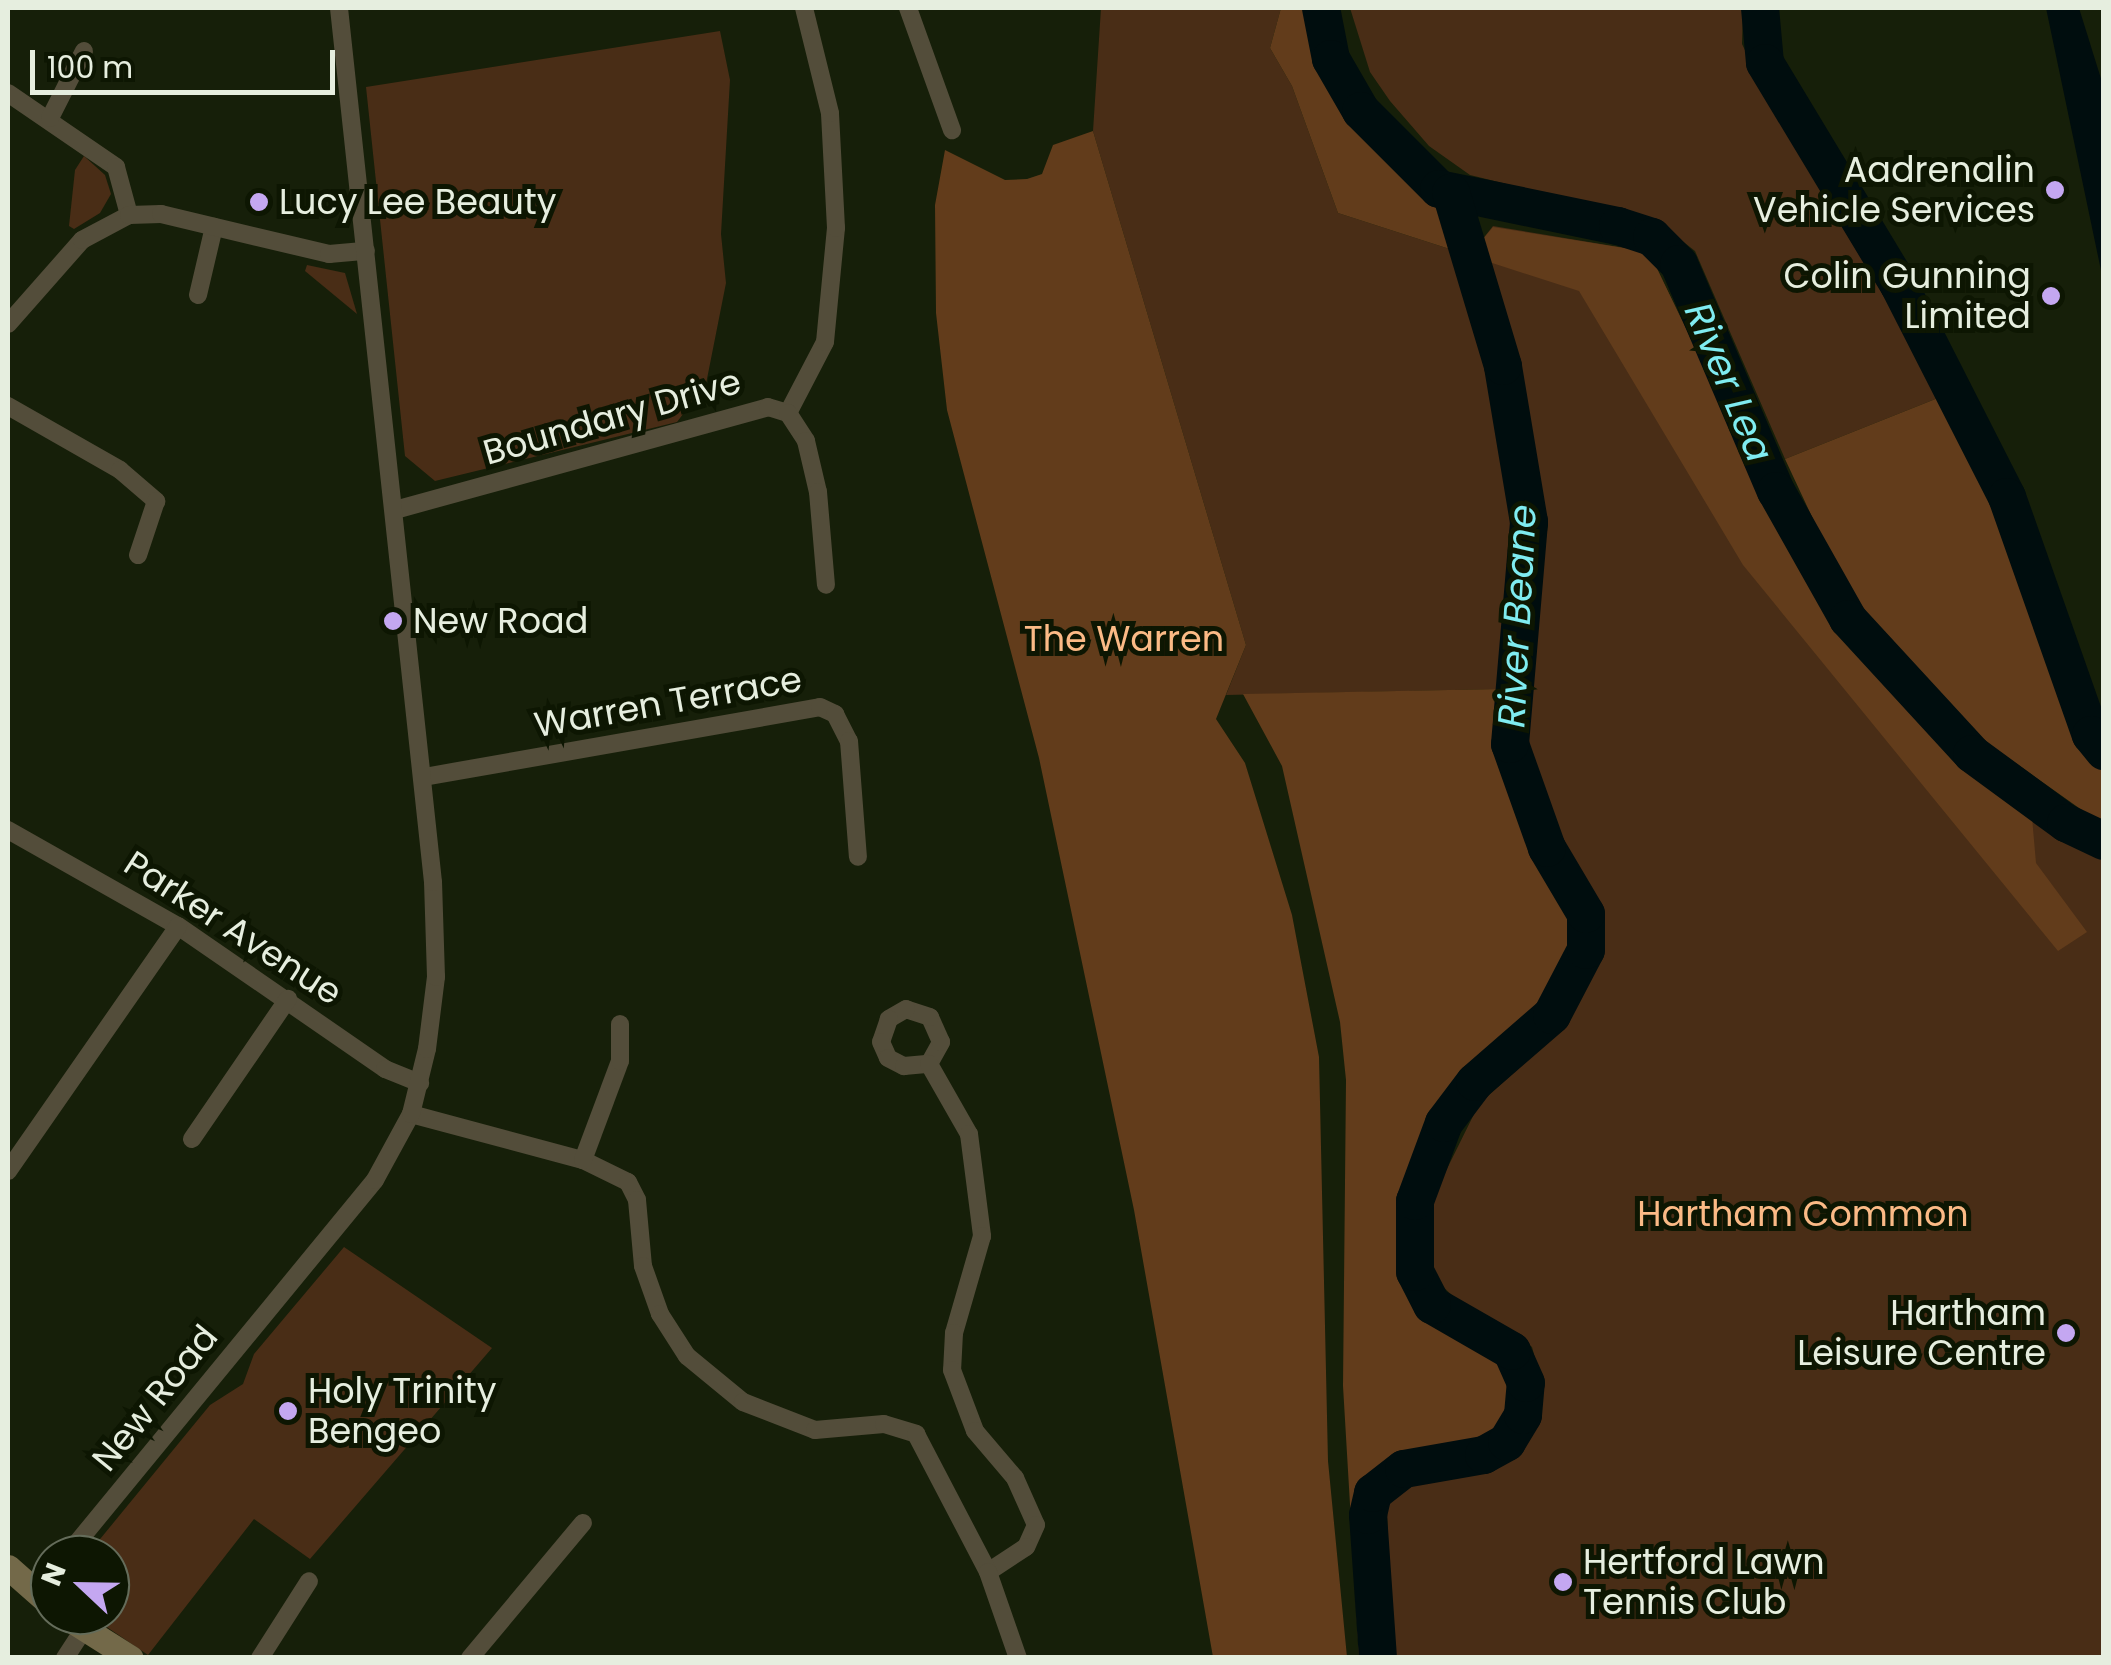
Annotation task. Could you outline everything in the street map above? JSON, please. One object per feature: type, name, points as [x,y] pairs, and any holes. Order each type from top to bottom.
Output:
[{"type":"main road","points":[[8,1567],[30,1581]]},
{"type":"main road","points":[[95,1635],[131,1658]]},
{"type":"street","name":"New Road","points":[[84,1535],[375,1180],[411,1114],[420,1082],[436,977],[424,777],[338,8]]},
{"type":"street","points":[[788,413],[825,342],[836,228],[830,113],[804,8]]},
{"type":"street","points":[[908,8],[952,130]]},
{"type":"street","points":[[50,118],[84,50]]},
{"type":"street","points":[[8,94],[50,118],[116,167],[128,215]]},
{"type":"street","points":[[8,324],[82,240],[128,215],[161,214],[330,254],[366,251]]},
{"type":"street","points":[[198,295],[214,227]]},
{"type":"street","points":[[8,406],[120,470],[156,501],[138,555]]},
{"type":"street","name":"Boundary Drive","points":[[395,510],[754,408],[788,413],[800,426],[814,470],[826,585]]},
{"type":"street","name":"Warren Terrace","points":[[424,777],[820,707],[835,714],[849,741],[858,857]]},
{"type":"street","name":"Parker Avenue","points":[[8,830],[178,926],[385,1069],[420,1082]]},
{"type":"street","points":[[10,1161],[178,926]]},
{"type":"street","points":[[192,1139],[288,999]]},
{"type":"street","points":[[583,1160],[620,1061],[620,1024]]},
{"type":"street","points":[[929,1064],[970,1134],[982,1207],[978,1259],[954,1333],[952,1370],[974,1431],[1035,1514],[1026,1547],[988,1572]]},
{"type":"street","points":[[411,1114],[583,1160],[618,1174],[633,1190],[650,1288],[671,1335],[704,1374],[786,1423],[826,1430],[900,1425],[916,1434],[988,1572],[1018,1658]]},
{"type":"street","points":[[470,1658],[584,1523]]},
{"type":"street","points":[[260,1658],[309,1581]]},
{"type":"green space","points":[[1101,8],[1281,8],[1270,48],[1292,86],[1338,213],[1462,253],[1500,397],[1518,518],[1520,547],[1499,689],[1226,695],[1246,645],[1093,131]]},
{"type":"green space","points":[[1281,8],[1317,8],[1314,47],[1347,116],[1445,197],[1462,253],[1338,213],[1292,86],[1270,48]]},
{"type":"green space","points":[[1350,8],[1743,8],[1742,44],[1780,122],[1943,396],[1785,459],[1695,251],[1657,221],[1470,175],[1429,146],[1390,101],[1370,72]]},
{"type":"green space","points":[[720,31],[730,80],[721,234],[726,283],[706,384],[677,422],[435,481],[405,456],[366,87]]},
{"type":"green space","name":"The Warren","points":[[1093,131],[1246,645],[1216,719],[1245,763],[1292,915],[1319,1057],[1328,1461],[1347,1657],[1213,1657],[1134,1210],[1039,758],[947,410],[936,313],[935,205],[945,150],[1005,180],[1027,179],[1042,174],[1053,145]]},
{"type":"green space","points":[[84,156],[105,175],[111,194],[100,213],[74,229],[69,226],[75,170]]},
{"type":"green space","name":"Hartham Common","points":[[1493,226],[1649,252],[1817,601],[1864,663],[1956,754],[2103,851],[2103,1657],[1392,1658],[1387,1510],[1393,1487],[1405,1475],[1492,1466],[1519,1446],[1543,1388],[1532,1347],[1511,1330],[1474,1316],[1439,1283],[1424,1244],[1433,1197],[1479,1104],[1567,1025],[1583,994],[1599,918],[1549,820],[1528,757],[1523,695],[1548,525],[1478,245]]},
{"type":"green space","points":[[1493,227],[1649,252],[1817,600],[1864,663],[1956,754],[2031,806],[2036,863],[2087,932],[2058,951],[1743,565],[1579,291],[1483,260],[1478,245]]},
{"type":"green space","points":[[307,265],[345,273],[357,314],[305,271]]},
{"type":"green space","points":[[1943,396],[2014,539],[2081,735],[2103,764],[2103,825],[1969,730],[1855,609],[1785,459]]},
{"type":"green space","points":[[1499,689],[1506,750],[1540,850],[1575,905],[1580,936],[1568,986],[1548,1010],[1480,1058],[1445,1101],[1397,1213],[1396,1258],[1414,1299],[1446,1329],[1496,1354],[1511,1375],[1514,1396],[1510,1420],[1479,1445],[1391,1460],[1363,1488],[1359,1510],[1371,1657],[1359,1657],[1343,1386],[1346,1080],[1340,1022],[1282,766],[1243,694]]},
{"type":"green space","points":[[344,1247],[492,1348],[310,1559],[254,1519],[148,1655],[118,1635],[130,1635],[130,1535],[103,1535],[210,1405],[243,1384],[254,1354]]},
{"type":"shaded area","points":[[2046,8],[2079,8],[2103,85],[2103,280]]},
{"type":"waterway","name":"River Lea","points":[[1321,8],[1331,59],[1361,111],[1439,189],[1618,226],[1652,237],[1679,264],[1776,491],[1848,619],[1972,754],[2066,823],[2104,841]]},
{"type":"waterway","points":[[1760,8],[1765,63],[1899,285],[2007,497],[2091,735],[2104,751]]},
{"type":"waterway","name":"River Beane","points":[[1378,1658],[1368,1515],[1373,1493],[1404,1469],[1484,1455],[1507,1442],[1523,1415],[1526,1383],[1512,1351],[1432,1305],[1415,1272],[1415,1201],[1444,1123],[1475,1082],[1552,1015],[1586,950],[1586,914],[1547,848],[1510,744],[1529,522],[1503,366],[1451,193]]},
{"type":"place","name":"Aadrenalin Vehicle Services","points":[[2055,190]]},
{"type":"place","name":"Lucy Lee Beauty","points":[[259,202]]},
{"type":"place","name":"Colin Gunning Limited","points":[[2051,296]]},
{"type":"place","name":"New Road","points":[[393,621]]},
{"type":"place","name":"Hartham Leisure Centre","points":[[2066,1333]]},
{"type":"place","name":"Holy Trinity Bengeo","points":[[288,1411]]},
{"type":"place","name":"Hertford Lawn Tennis Club","points":[[1563,1582]]}]
